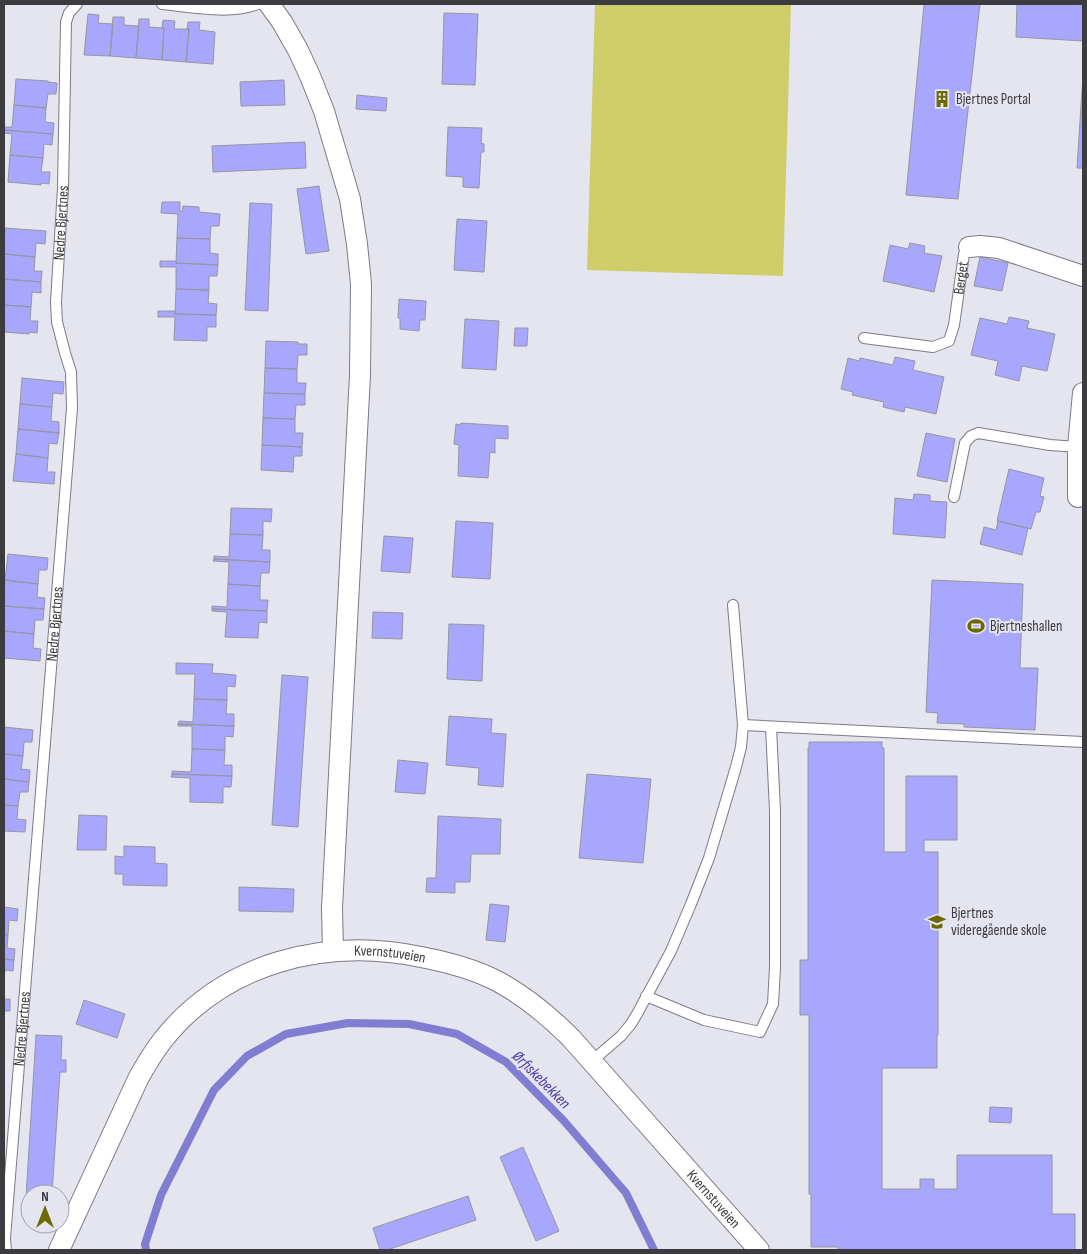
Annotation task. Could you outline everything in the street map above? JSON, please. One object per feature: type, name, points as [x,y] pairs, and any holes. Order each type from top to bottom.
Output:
[{"type":"street","points":[[269,4],[298,50],[324,111],[350,199],[361,284],[360,375],[332,908],[333,951]]},
{"type":"street","name":"Berget","points":[[970,247],[999,248],[1083,276]]},
{"type":"street","points":[[1078,497],[1078,447],[1083,393]]},
{"type":"street","name":"Kvernstuveien","points":[[59,1250],[138,1079],[158,1047],[176,1025],[207,998],[242,976],[283,960],[317,952],[375,950],[409,954],[468,969],[496,980],[536,1006],[555,1022],[592,1061],[759,1250]]},
{"type":"lane","name":"Nedre Bjertnes","points":[[6,1250],[5,1238],[72,408],[71,372],[58,322],[56,302],[63,188],[66,22],[69,13],[77,4]]},
{"type":"lane","points":[[162,4],[228,10],[258,4]]},
{"type":"lane","name":"Berget","points":[[864,338],[933,347],[949,341],[954,325],[964,254],[970,247]]},
{"type":"lane","points":[[954,498],[965,443],[971,436],[978,433],[1050,445],[1078,447]]},
{"type":"lane","points":[[592,1061],[622,1036],[631,1024],[671,951],[709,858],[741,747],[743,725],[734,605]]},
{"type":"lane","points":[[743,725],[1083,742]]},
{"type":"lane","points":[[646,996],[704,1020],[760,1032],[772,1004],[775,967],[775,810],[771,727]]},
{"type":"shaded area","points":[[595,4],[791,4],[783,276],[587,270]]},
{"type":"building","name":"Bjertnes Portal","points":[[924,4],[980,4],[958,199],[906,195]]},
{"type":"building","points":[[1017,4],[1083,4],[1083,41],[1016,37]]},
{"type":"building","points":[[444,13],[478,14],[475,85],[442,84]]},
{"type":"building","points":[[88,14],[99,15],[98,23],[113,24],[110,56],[84,55]]},
{"type":"building","points":[[113,17],[124,17],[124,25],[139,26],[136,58],[110,56]]},
{"type":"building","points":[[139,19],[149,19],[149,27],[164,28],[162,60],[136,58]]},
{"type":"building","points":[[163,20],[175,21],[174,29],[189,29],[186,62],[162,60]]},
{"type":"building","points":[[188,22],[200,22],[199,30],[215,32],[213,64],[186,62]]},
{"type":"building","points":[[1083,75],[1083,168],[1077,168]]},
{"type":"building","points":[[16,79],[57,83],[56,94],[48,94],[46,108],[14,105]]},
{"type":"building","points":[[284,80],[285,105],[241,106],[240,82]]},
{"type":"building","points":[[357,95],[387,98],[386,111],[356,109]]},
{"type":"building","points":[[14,105],[46,108],[45,122],[54,123],[53,134],[4,130],[4,127],[12,127]]},
{"type":"building","points":[[448,127],[482,128],[481,143],[484,144],[484,152],[481,152],[479,188],[463,187],[463,177],[446,176]]},
{"type":"building","points":[[4,130],[53,134],[52,145],[44,144],[43,158],[10,155],[12,134],[4,133]]},
{"type":"building","points":[[305,142],[306,168],[213,172],[212,146]]},
{"type":"building","points":[[10,155],[43,158],[41,172],[50,172],[49,184],[8,182]]},
{"type":"building","points":[[319,186],[329,251],[306,254],[297,189]]},
{"type":"building","points":[[162,202],[180,202],[180,211],[182,212],[183,206],[199,207],[199,212],[220,214],[219,226],[211,226],[210,239],[177,238],[178,214],[161,213]]},
{"type":"building","points":[[250,203],[272,204],[268,311],[245,310]]},
{"type":"building","points":[[457,219],[487,221],[484,272],[454,270]]},
{"type":"building","points":[[5,228],[46,231],[45,244],[36,243],[35,257],[4,254]]},
{"type":"building","points":[[177,238],[210,239],[210,253],[218,254],[218,265],[176,263]]},
{"type":"building","points":[[910,243],[925,246],[924,253],[942,256],[934,292],[883,281],[890,245],[908,249]]},
{"type":"building","points":[[4,254],[35,257],[34,271],[42,271],[41,282],[4,279]]},
{"type":"building","points":[[980,257],[1008,263],[1002,291],[974,286]]},
{"type":"building","points":[[160,261],[218,265],[217,276],[209,276],[209,290],[176,289],[176,267],[160,267]]},
{"type":"building","points":[[4,279],[41,282],[41,293],[32,292],[31,307],[4,305]]},
{"type":"building","points":[[176,289],[209,290],[208,303],[217,304],[216,315],[175,314]]},
{"type":"building","points":[[399,299],[426,301],[425,320],[420,320],[419,331],[400,329],[400,318],[398,318]]},
{"type":"building","points":[[4,305],[31,307],[30,321],[38,321],[37,333],[4,332]]},
{"type":"building","points":[[158,311],[175,311],[175,314],[216,315],[216,327],[207,327],[207,341],[174,340],[175,317],[158,317]]},
{"type":"building","points":[[1009,317],[1029,321],[1027,328],[1055,334],[1047,371],[1022,366],[1019,381],[995,375],[998,361],[971,355],[980,318],[1007,324]]},
{"type":"building","points":[[465,319],[499,321],[496,370],[462,368]]},
{"type":"building","points":[[515,328],[528,328],[527,346],[514,346]]},
{"type":"building","points":[[266,341],[307,344],[307,355],[298,355],[297,369],[265,368]]},
{"type":"building","points":[[895,357],[915,361],[913,370],[944,377],[936,414],[905,407],[904,412],[883,407],[884,402],[852,395],[853,392],[841,389],[848,358],[859,361],[860,358],[893,365]]},
{"type":"building","points":[[265,368],[297,369],[297,383],[306,383],[305,394],[264,393]]},
{"type":"building","points":[[22,378],[64,382],[63,394],[53,393],[52,407],[20,404]]},
{"type":"building","points":[[264,393],[305,394],[305,405],[296,405],[295,419],[263,418]]},
{"type":"building","points":[[20,404],[52,407],[51,421],[59,422],[59,433],[18,429]]},
{"type":"building","points":[[263,418],[295,419],[295,433],[303,433],[302,447],[262,445]]},
{"type":"building","points":[[461,423],[508,426],[508,439],[495,438],[495,453],[490,452],[488,478],[458,476],[459,445],[454,444],[456,424],[460,425]]},
{"type":"building","points":[[18,429],[59,433],[57,444],[49,443],[48,458],[16,454]]},
{"type":"building","points":[[926,433],[955,439],[947,482],[917,476]]},
{"type":"building","points":[[262,445],[302,447],[302,456],[294,456],[293,472],[261,470]]},
{"type":"building","points":[[16,454],[48,458],[47,472],[55,472],[54,484],[13,481]]},
{"type":"building","points":[[1009,469],[1044,478],[1040,496],[1044,497],[1040,512],[1036,512],[1031,529],[997,521]]},
{"type":"building","points":[[914,494],[930,495],[930,501],[947,502],[945,538],[893,534],[895,498],[913,500]]},
{"type":"building","points":[[231,508],[272,509],[271,522],[263,521],[263,535],[230,534]]},
{"type":"building","points":[[456,521],[493,523],[490,579],[452,577]]},
{"type":"building","points":[[998,521],[1028,528],[1022,555],[980,544],[984,527],[996,530]]},
{"type":"building","points":[[230,534],[263,535],[262,550],[270,550],[270,562],[214,559],[214,556],[229,557]]},
{"type":"building","points":[[384,536],[413,538],[410,573],[381,571]]},
{"type":"building","points":[[8,554],[48,558],[47,570],[39,570],[38,584],[5,580]]},
{"type":"building","points":[[214,559],[270,562],[269,573],[261,573],[260,586],[228,584],[229,562],[213,561]]},
{"type":"building","points":[[5,580],[38,584],[37,597],[45,598],[44,609],[4,606]]},
{"type":"building","name":"Bjertneshallen","points":[[932,580],[1023,584],[1020,668],[1038,668],[1035,730],[964,727],[964,724],[937,723],[938,713],[926,712]]},
{"type":"building","points":[[228,584],[260,586],[260,600],[268,600],[267,611],[212,609],[212,606],[227,607]]},
{"type":"building","points":[[4,606],[44,609],[43,620],[35,620],[34,634],[4,631]]},
{"type":"building","points":[[212,609],[267,611],[267,623],[259,622],[258,638],[225,637],[227,612],[212,611]]},
{"type":"building","points":[[373,612],[403,613],[402,639],[372,638]]},
{"type":"building","points":[[449,624],[484,625],[482,681],[447,679]]},
{"type":"building","points":[[4,631],[34,634],[33,648],[41,649],[40,661],[4,658]]},
{"type":"building","points":[[176,663],[213,664],[212,673],[236,675],[235,687],[227,686],[227,700],[194,699],[195,674],[176,674]]},
{"type":"building","points":[[282,675],[308,677],[298,827],[272,825]]},
{"type":"building","points":[[194,699],[227,700],[226,714],[234,714],[234,726],[178,724],[179,721],[193,722]]},
{"type":"building","points":[[449,716],[492,719],[491,733],[506,734],[503,787],[478,785],[479,768],[446,765]]},
{"type":"building","points":[[178,724],[234,726],[233,737],[225,736],[225,750],[192,749],[192,726],[178,726]]},
{"type":"building","points":[[4,727],[33,730],[32,742],[24,742],[23,756],[4,754]]},
{"type":"building","points":[[809,742],[882,742],[882,748],[884,748],[884,852],[906,852],[906,776],[957,776],[957,840],[924,840],[924,852],[938,852],[937,1068],[882,1068],[882,1189],[920,1189],[920,1179],[934,1179],[934,1189],[957,1189],[957,1155],[1052,1155],[1052,1214],[1075,1214],[1075,1250],[838,1250],[838,1247],[811,1247],[811,1194],[809,1194],[809,1015],[800,1015],[800,960],[808,960]]},
{"type":"building","points":[[192,749],[225,750],[224,765],[232,765],[232,776],[172,774],[172,771],[191,772]]},
{"type":"building","points":[[4,754],[23,756],[21,769],[30,770],[29,782],[4,779]]},
{"type":"building","points":[[398,760],[428,763],[425,794],[395,792]]},
{"type":"building","points":[[172,774],[232,776],[231,787],[223,787],[223,803],[190,802],[190,778],[171,777]]},
{"type":"building","points":[[587,774],[651,779],[643,863],[579,858]]},
{"type":"building","points":[[4,779],[29,782],[28,792],[20,792],[18,806],[4,805]]},
{"type":"building","points":[[4,805],[18,806],[17,819],[26,820],[25,832],[4,831]]},
{"type":"building","points":[[79,815],[107,816],[106,850],[77,850]]},
{"type":"building","points":[[438,816],[501,819],[500,854],[471,854],[470,882],[455,882],[455,893],[426,892],[427,878],[436,878]]},
{"type":"building","points":[[124,846],[155,847],[155,863],[167,864],[167,886],[123,885],[123,874],[115,874],[115,856],[124,857]]},
{"type":"building","points":[[239,887],[294,889],[293,912],[239,911]]},
{"type":"building","points":[[490,904],[509,906],[505,942],[486,940]]},
{"type":"building","points":[[4,907],[18,909],[17,921],[9,920],[8,935],[4,934]]},
{"type":"building","points":[[4,934],[8,935],[7,948],[15,949],[14,960],[4,959]]},
{"type":"building","points":[[4,959],[14,960],[13,971],[5,970],[4,979]]},
{"type":"building","points":[[4,999],[10,999],[10,1011],[4,1011]]},
{"type":"building","points":[[84,1000],[125,1014],[117,1038],[76,1024]]},
{"type":"building","points":[[36,1035],[62,1036],[61,1060],[66,1060],[66,1072],[60,1072],[53,1184],[27,1184]]},
{"type":"building","points":[[990,1107],[1012,1108],[1011,1123],[989,1122]]},
{"type":"building","points":[[523,1147],[559,1231],[536,1241],[500,1157]]},
{"type":"building","points":[[468,1196],[476,1220],[387,1250],[380,1250],[373,1228]]},
{"type":"waterway","name":"Ørfiskebekken","points":[[146,1250],[145,1244],[161,1195],[214,1090],[247,1056],[286,1034],[348,1023],[409,1024],[457,1034],[506,1062],[564,1121],[626,1193],[654,1250]]},
{"type":"place","name":"Bjertnes Portal","points":[[942,99]]},
{"type":"place","name":"Bjertneshallen","points":[[976,626]]},
{"type":"place","name":"Bjertnes videregående skole","points":[[937,922]]}]
